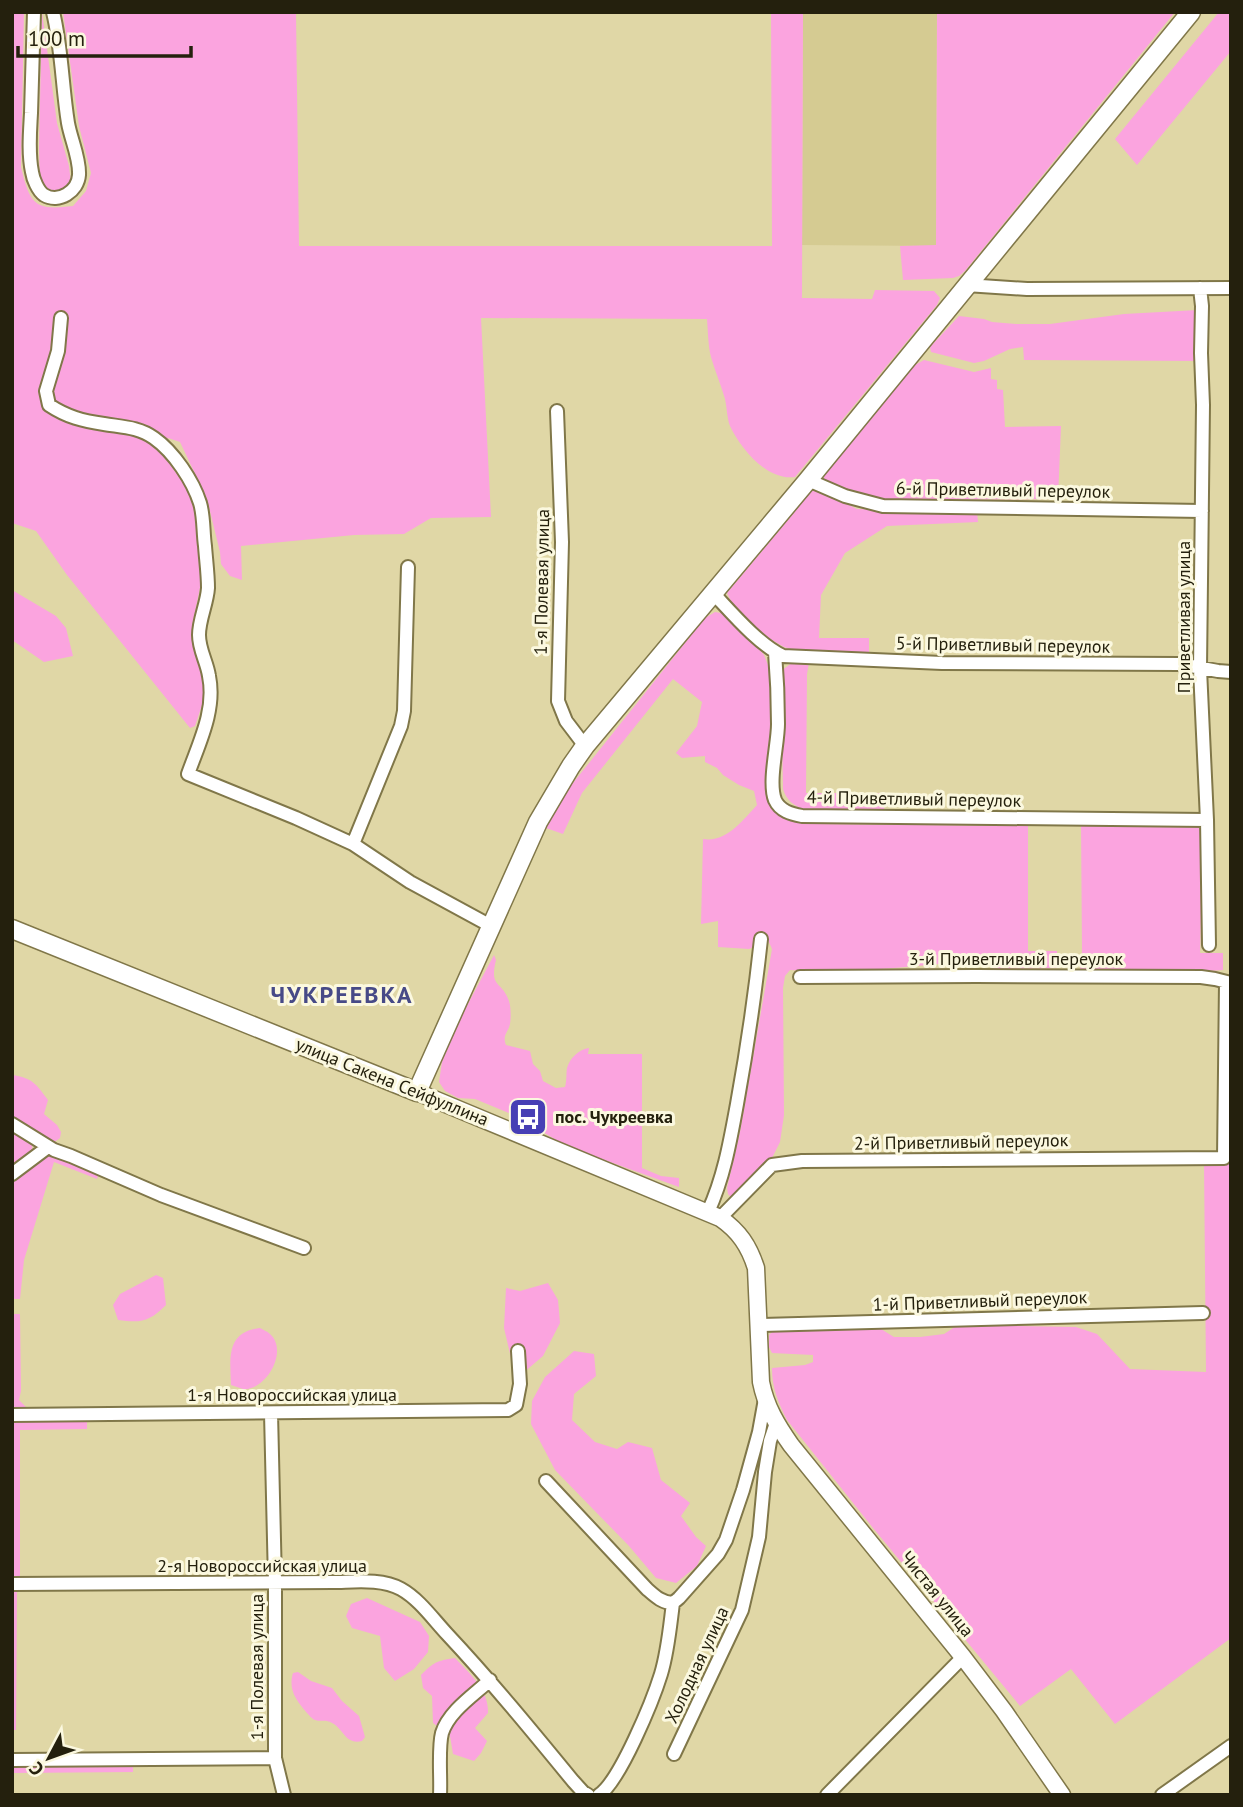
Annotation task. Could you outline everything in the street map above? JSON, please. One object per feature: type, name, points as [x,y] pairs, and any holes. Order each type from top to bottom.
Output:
[{"type":"main road","points":[[417,1092],[538,822],[585,746],[808,480],[1191,12]]},
{"type":"main road","name":"улица Сакена Сейфуллина","points":[[12,929],[417,1092]]},
{"type":"street","points":[[34,12],[30,146],[32,173],[38,188],[45,195],[59,198],[76,187],[79,177],[67,116],[58,32],[53,12]]},
{"type":"street","points":[[966,285],[1027,289],[1231,288]]},
{"type":"street","name":"Приветливая улица","points":[[1200,288],[1203,405],[1200,668],[1209,945]]},
{"type":"street","points":[[61,317],[58,351],[46,391],[49,405],[64,415],[132,428],[154,438],[185,472],[201,506],[208,589],[199,639],[211,693],[209,712],[188,774],[353,844],[410,882],[491,926]]},
{"type":"street","name":"1-я Полевая улица","points":[[557,411],[562,542],[558,701],[566,721],[585,746]]},
{"type":"street","name":"6-й Приветливый переулок","points":[[808,480],[845,496],[883,506],[1202,511]]},
{"type":"street","points":[[353,844],[401,726],[404,711],[408,567]]},
{"type":"street","points":[[713,593],[775,652]]},
{"type":"street","name":"5-й Приветливый переулок","points":[[775,652],[783,656],[942,663],[1180,664],[1231,671]]},
{"type":"street","name":"4-й Приветливый переулок","points":[[775,652],[778,726],[773,788],[776,801],[790,814],[1207,820]]},
{"type":"street","points":[[714,1215],[747,1050],[761,939]]},
{"type":"street","name":"3-й Приветливый переулок","points":[[800,977],[1201,977],[1228,983]]},
{"type":"street","name":"2-й Приветливый переулок","points":[[714,1215],[772,1165],[802,1161],[1224,1157],[1228,983]]},
{"type":"street","name":"улица Сакена Сейфуллина","points":[[417,1092],[714,1215],[732,1226],[752,1253],[757,1268],[761,1382],[776,1423]]},
{"type":"street","points":[[12,1124],[48,1147],[161,1195],[304,1248]]},
{"type":"street","points":[[12,1174],[48,1147]]},
{"type":"street","name":"1-й Приветливый переулок","points":[[758,1325],[1203,1313]]},
{"type":"street","name":"1-я Новороссийская улица","points":[[12,1415],[508,1410],[516,1405],[520,1384],[518,1352]]},
{"type":"street","points":[[546,1481],[647,1590],[667,1603],[673,1603],[726,1541],[759,1432],[765,1399]]},
{"type":"street","name":"1-я Полевая улица","points":[[271,1413],[275,1758],[284,1795]]},
{"type":"street","name":"Чистая улица","points":[[776,1423],[963,1657],[1062,1795]]},
{"type":"street","name":"Холодная улица","points":[[674,1754],[742,1610],[759,1536],[765,1472],[776,1423]]},
{"type":"street","name":"2-я Новороссийская улица","points":[[12,1584],[370,1582],[390,1585],[402,1590],[429,1614],[490,1680],[573,1781],[588,1795]]},
{"type":"street","points":[[599,1795],[612,1783],[635,1738],[662,1673],[673,1603]]},
{"type":"street","points":[[827,1795],[963,1657]]},
{"type":"street","points":[[440,1795],[441,1736],[446,1724],[490,1680]]},
{"type":"street","points":[[1162,1795],[1231,1746]]},
{"type":"street","points":[[12,1760],[275,1758]]},
{"type":"shaded area","points":[[12,12],[24,12],[21,167],[31,197],[42,206],[73,206],[86,191],[91,173],[79,126],[63,12],[296,12],[299,246],[772,246],[771,12],[803,12],[802,298],[872,299],[875,290],[934,291],[940,298],[795,477],[785,477],[765,469],[748,453],[735,435],[729,423],[725,399],[711,357],[707,319],[481,318],[491,517],[431,518],[404,534],[354,535],[241,546],[242,580],[230,576],[221,564],[207,499],[180,442],[168,438],[159,449],[187,488],[196,516],[201,583],[192,626],[194,649],[203,667],[203,702],[195,726],[190,728],[67,575],[36,531],[12,523]]},
{"type":"shaded area","points":[[42,12],[57,123],[71,183],[61,191],[52,192],[40,179]]},
{"type":"shaded area","points":[[803,12],[937,12],[936,246],[802,245]]},
{"type":"shaded area","points":[[937,12],[1175,12],[965,271],[953,278],[903,280],[900,246],[936,245]]},
{"type":"shaded area","points":[[1219,12],[1231,12],[1231,51],[1137,165],[1115,139]]},
{"type":"shaded area","points":[[1198,310],[1197,361],[1024,360],[1023,347],[1010,349],[974,363],[931,352],[930,347],[959,316],[992,322],[1050,324],[1124,314]]},
{"type":"shaded area","points":[[924,360],[974,372],[991,368],[991,379],[997,380],[997,389],[1003,390],[1005,427],[1061,426],[1058,499],[879,500],[824,480],[824,474],[906,374]]},
{"type":"shaded area","points":[[815,488],[857,509],[977,512],[978,522],[887,526],[845,553],[821,595],[819,638],[869,638],[869,653],[800,652],[784,647],[765,636],[735,609],[727,593]]},
{"type":"shaded area","points":[[12,590],[56,616],[66,628],[73,656],[44,662],[12,640]]},
{"type":"shaded area","points":[[715,612],[726,614],[752,640],[764,655],[770,670],[771,746],[777,811],[787,820],[815,824],[1028,826],[1028,951],[1057,951],[1057,968],[994,969],[979,960],[963,960],[839,972],[790,970],[785,976],[783,988],[784,1115],[780,1142],[770,1162],[731,1197],[727,1188],[740,1132],[772,949],[768,940],[749,949],[718,947],[718,921],[701,924],[703,839],[727,834],[740,823],[757,805],[754,791],[723,775],[717,768],[705,762],[705,756],[682,758],[676,753],[697,726],[702,702],[673,679],[582,793],[563,834],[546,828],[569,788],[705,618]]},
{"type":"shaded area","points":[[793,662],[809,663],[806,793],[885,793],[884,811],[805,810],[786,797],[783,789],[781,671]]},
{"type":"shaded area","points":[[1081,824],[1197,824],[1203,838],[1200,953],[1223,953],[1223,970],[1192,972],[1080,969]]},
{"type":"shaded area","points":[[494,955],[495,980],[506,994],[510,1006],[506,1045],[530,1051],[533,1064],[540,1071],[543,1081],[556,1088],[565,1087],[568,1064],[575,1055],[585,1049],[589,1048],[588,1054],[642,1054],[642,1168],[661,1176],[679,1178],[679,1187],[566,1146],[543,1132],[544,1127],[526,1113],[523,1119],[475,1099],[458,1098],[445,1091],[439,1082],[442,1062],[453,1032]]},
{"type":"shaded area","points":[[12,1075],[33,1083],[48,1100],[44,1114],[61,1132],[60,1138],[53,1143],[12,1120]]},
{"type":"shaded area","points":[[12,1129],[32,1147],[27,1155],[12,1167]]},
{"type":"shaded area","points":[[51,1154],[99,1172],[97,1179],[54,1162],[24,1260],[20,1299],[12,1299],[12,1179],[40,1158]]},
{"type":"shaded area","points":[[1204,1163],[1229,1164],[1231,1638],[1115,1724],[1071,1669],[1020,1706],[787,1420],[776,1395],[772,1368],[805,1365],[813,1362],[813,1355],[772,1353],[769,1335],[774,1330],[881,1329],[894,1337],[920,1337],[944,1334],[958,1325],[1076,1327],[1097,1334],[1130,1369],[1206,1372]]},
{"type":"shaded area","points":[[156,1275],[163,1278],[166,1305],[144,1320],[118,1320],[113,1305],[120,1294]]},
{"type":"shaded area","points":[[548,1283],[558,1300],[560,1323],[543,1356],[516,1379],[504,1328],[506,1288],[520,1291]]},
{"type":"shaded area","points":[[12,1314],[20,1314],[19,1400],[26,1407],[12,1407]]},
{"type":"shaded area","points":[[260,1328],[269,1333],[275,1341],[277,1350],[272,1369],[260,1384],[252,1388],[243,1389],[231,1385],[232,1348],[241,1335]]},
{"type":"shaded area","points":[[574,1351],[594,1354],[596,1376],[574,1394],[572,1420],[595,1442],[617,1449],[628,1442],[652,1448],[661,1480],[690,1503],[681,1516],[706,1546],[697,1566],[676,1583],[656,1578],[629,1546],[555,1470],[531,1424],[532,1401],[545,1377]]},
{"type":"shaded area","points":[[12,1420],[87,1420],[87,1429],[20,1430],[20,1579],[12,1579]]},
{"type":"shaded area","points":[[12,1590],[17,1591],[16,1730],[12,1730]]},
{"type":"shaded area","points":[[367,1598],[420,1622],[429,1636],[428,1652],[414,1669],[395,1681],[384,1668],[380,1636],[352,1628],[346,1616],[351,1604]]},
{"type":"shaded area","points":[[455,1658],[482,1690],[487,1705],[488,1713],[475,1728],[487,1741],[474,1761],[453,1754],[450,1736],[433,1723],[432,1696],[423,1688],[421,1675],[425,1671],[436,1663]]},
{"type":"shaded area","points":[[298,1672],[311,1681],[332,1688],[359,1716],[365,1737],[362,1741],[352,1741],[332,1723],[315,1720],[310,1716],[292,1690],[293,1673]]},
{"type":"shaded area","points":[[133,1763],[133,1772],[12,1773],[12,1764]]},
{"type":"place","name":"пос. Чукреевка","points":[[528,1117]]},
{"type":"district","name":"ЧУКРЕЕВКА","points":[[342,995]]}]
